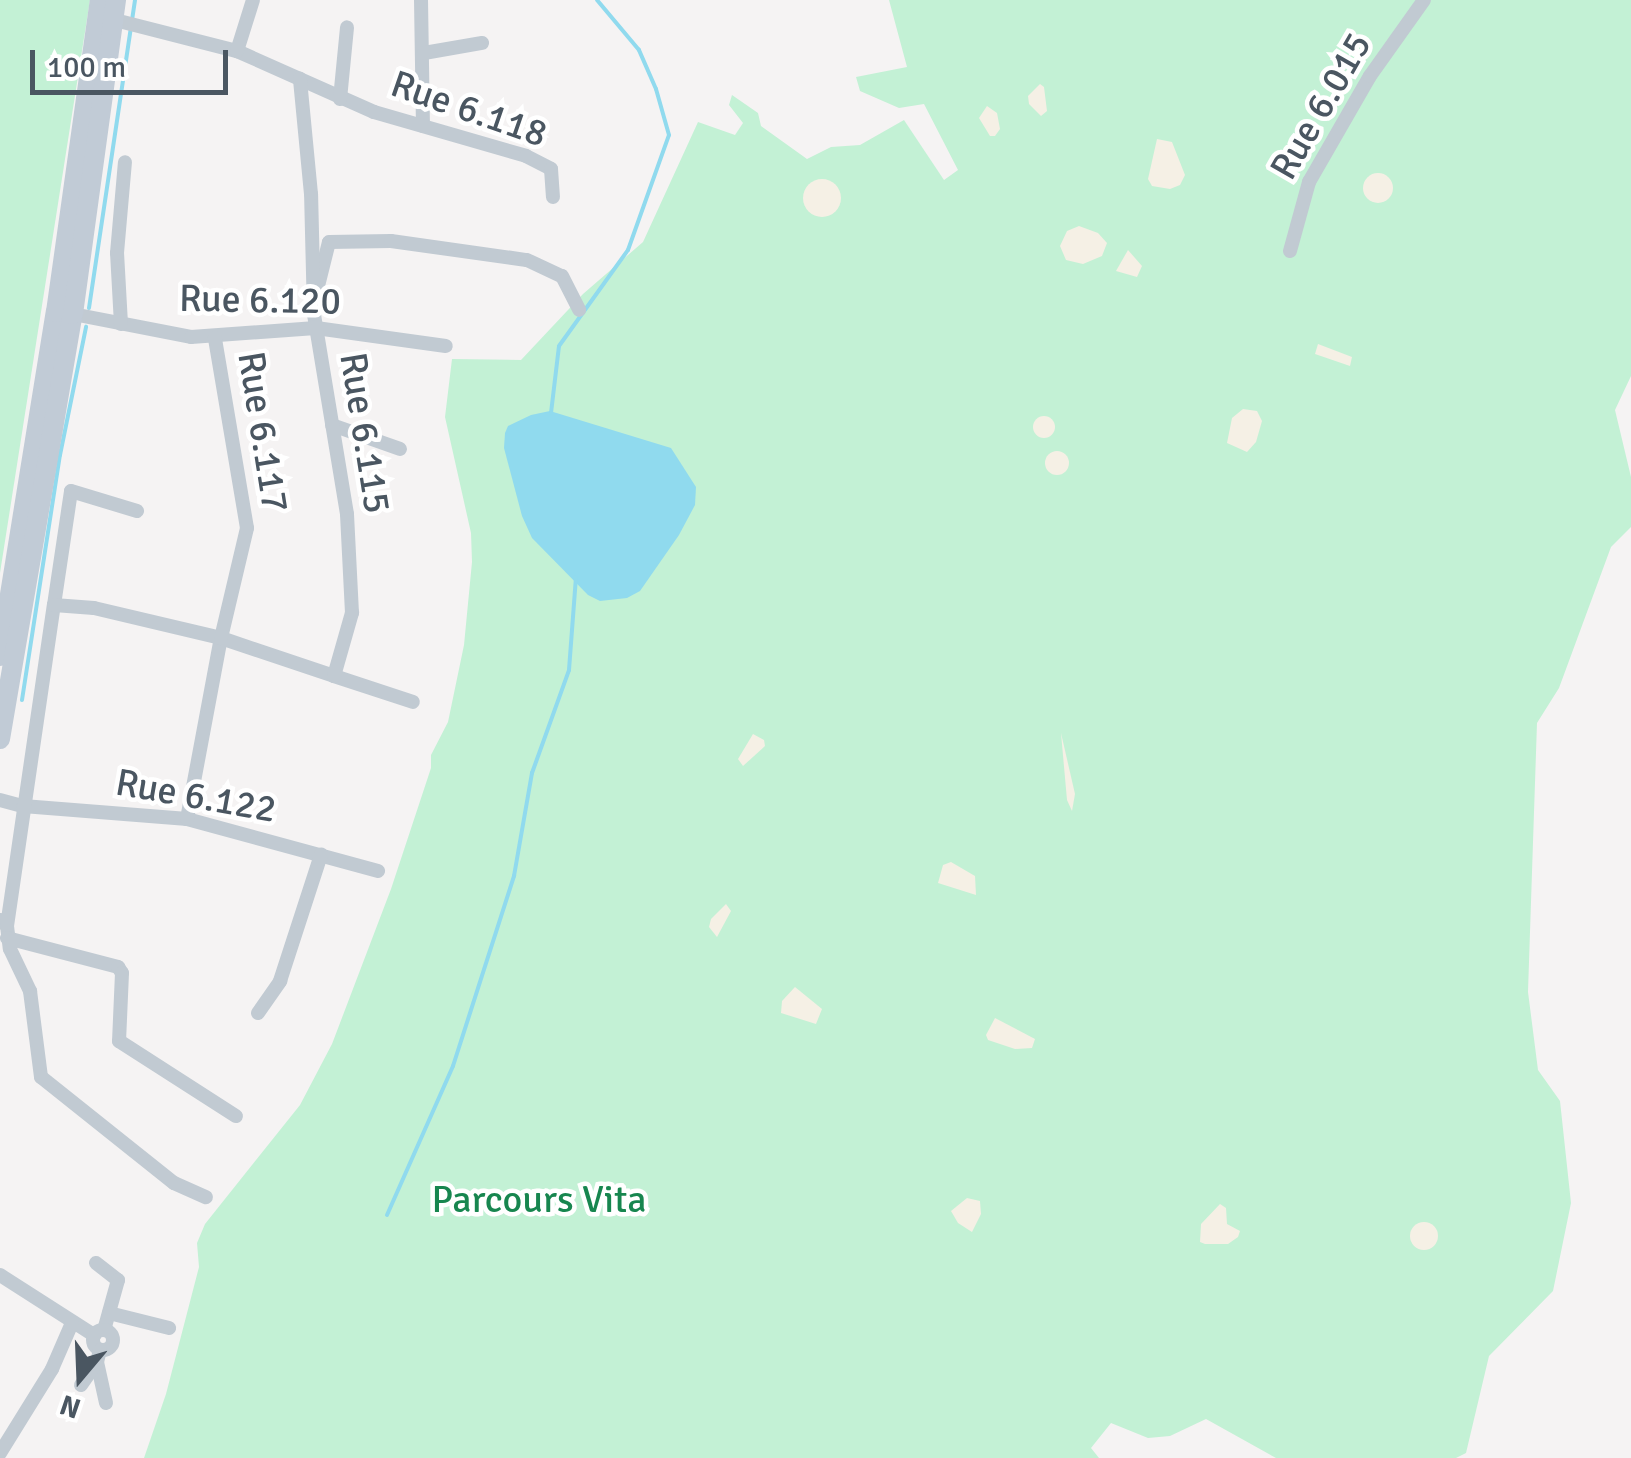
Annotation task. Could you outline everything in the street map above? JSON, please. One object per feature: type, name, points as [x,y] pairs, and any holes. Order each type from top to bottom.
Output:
[{"type":"street","points":[[0,656],[59,292],[100,0]]},
{"type":"street","points":[[237,51],[254,0]]},
{"type":"street","points":[[421,0],[424,126]]},
{"type":"street","name":"Rue 6.015","points":[[1290,251],[1309,182],[1370,76],[1424,0]]},
{"type":"street","points":[[0,740],[73,314],[115,10]]},
{"type":"street","name":"Rue 6.118","points":[[115,10],[237,51],[340,99],[526,156],[551,169],[553,198]]},
{"type":"street","points":[[340,99],[347,27]]},
{"type":"street","points":[[424,53],[482,44]]},
{"type":"street","name":"Rue 6.115","points":[[300,78],[316,328],[348,514],[352,613],[334,676]]},
{"type":"street","points":[[121,324],[116,253],[125,162]]},
{"type":"street","points":[[315,295],[329,242],[391,242],[526,260],[562,276],[580,310]]},
{"type":"street","name":"Rue 6.120","points":[[73,314],[215,338],[316,328],[446,346]]},
{"type":"street","name":"Rue 6.117","points":[[187,819],[221,638],[247,528],[215,338]]},
{"type":"street","points":[[332,425],[400,450]]},
{"type":"street","points":[[137,510],[72,492],[5,928],[30,990],[41,1077],[174,1184],[206,1197]]},
{"type":"street","points":[[54,605],[94,608],[221,638],[413,702]]},
{"type":"street","name":"Rue 6.122","points":[[0,800],[23,806],[187,819],[378,871]]},
{"type":"street","points":[[258,1012],[280,981],[321,855]]},
{"type":"street","points":[[5,928],[118,966],[122,973],[120,1040],[236,1116]]},
{"type":"street","points":[[81,1384],[99,1344],[118,1280],[96,1262]]},
{"type":"street","points":[[0,1275],[99,1344],[106,1404]]},
{"type":"street","points":[[109,1313],[170,1328]]},
{"type":"street","points":[[0,1454],[52,1370],[72,1323]]},
{"type":"green space","points":[[0,0],[90,0],[0,573]]},
{"type":"green space","name":"Parcours Vita","points":[[889,0],[1631,0],[1631,376],[1615,410],[1631,477],[1631,527],[1611,547],[1559,688],[1537,723],[1528,992],[1538,1070],[1560,1101],[1571,1203],[1553,1291],[1489,1356],[1466,1453],[1456,1458],[1276,1458],[1206,1419],[1170,1436],[1148,1438],[1111,1423],[1091,1448],[1099,1458],[144,1458],[166,1394],[199,1267],[197,1243],[205,1224],[300,1105],[332,1044],[391,889],[431,768],[431,755],[448,722],[464,645],[472,562],[471,533],[445,417],[452,359],[521,360],[583,294],[643,242],[698,122],[735,135],[743,123],[729,105],[732,95],[758,113],[761,126],[807,159],[831,147],[860,145],[904,120],[944,180],[958,170],[924,104],[899,108],[860,91],[856,77],[907,67]]},
{"type":"sand","points":[[1040,84],[1044,87],[1047,111],[1041,116],[1029,104],[1028,96]]},
{"type":"sand","points":[[987,106],[997,113],[1000,129],[995,136],[990,136],[979,118]]},
{"type":"sand","points":[[1157,139],[1172,142],[1185,175],[1180,185],[1170,189],[1152,186],[1148,179]]},
{"type":"sand","points":[[1378,173],[1392,182],[1393,188],[1384,202],[1378,203],[1364,194],[1363,188],[1372,174]]},
{"type":"sand","points":[[822,179],[836,184],[841,198],[836,212],[822,217],[808,212],[803,198],[808,184]]},
{"type":"sand","points":[[1079,226],[1098,233],[1107,243],[1102,256],[1083,264],[1066,260],[1060,246],[1067,231]]},
{"type":"sand","points":[[1128,250],[1142,266],[1137,277],[1116,271]]},
{"type":"sand","points":[[1318,344],[1352,357],[1350,366],[1315,354]]},
{"type":"sand","points":[[1243,409],[1257,411],[1262,421],[1256,442],[1247,452],[1227,443],[1232,418]]},
{"type":"sand","points":[[1044,416],[1052,419],[1052,435],[1044,438],[1036,435],[1033,427],[1036,419]]},
{"type":"sand","points":[[1057,451],[1066,454],[1066,472],[1057,475],[1048,472],[1045,463],[1048,454]]},
{"type":"sand","points":[[1061,733],[1075,794],[1072,811],[1067,800]]},
{"type":"sand","points":[[753,734],[764,740],[765,746],[743,766],[738,759]]},
{"type":"sand","points":[[951,862],[975,876],[976,895],[938,883],[943,865]]},
{"type":"sand","points":[[726,904],[731,911],[717,937],[709,927],[711,919]]},
{"type":"sand","points":[[795,987],[822,1009],[816,1024],[781,1013],[782,1001]]},
{"type":"sand","points":[[995,1018],[1035,1039],[1032,1048],[1015,1049],[988,1040],[986,1035]]},
{"type":"sand","points":[[967,1198],[980,1201],[981,1214],[972,1232],[958,1223],[951,1211]]},
{"type":"sand","points":[[1220,1204],[1226,1208],[1227,1224],[1240,1231],[1238,1237],[1228,1244],[1200,1242],[1201,1224]]},
{"type":"sand","points":[[1424,1222],[1434,1226],[1438,1236],[1434,1246],[1424,1250],[1414,1246],[1410,1236],[1414,1226]]},
{"type":"water","points":[[550,411],[671,448],[696,487],[695,505],[679,535],[640,591],[627,598],[600,601],[588,595],[532,538],[522,516],[504,448],[505,433],[508,426]]},
{"type":"waterway","points":[[89,308],[135,0]]},
{"type":"waterway","points":[[551,413],[559,346],[628,250],[669,135],[656,89],[639,50],[597,0]]},
{"type":"waterway","points":[[22,700],[60,455],[86,327]]},
{"type":"waterway","points":[[387,1215],[453,1066],[514,876],[532,773],[569,670],[576,577]]}]
